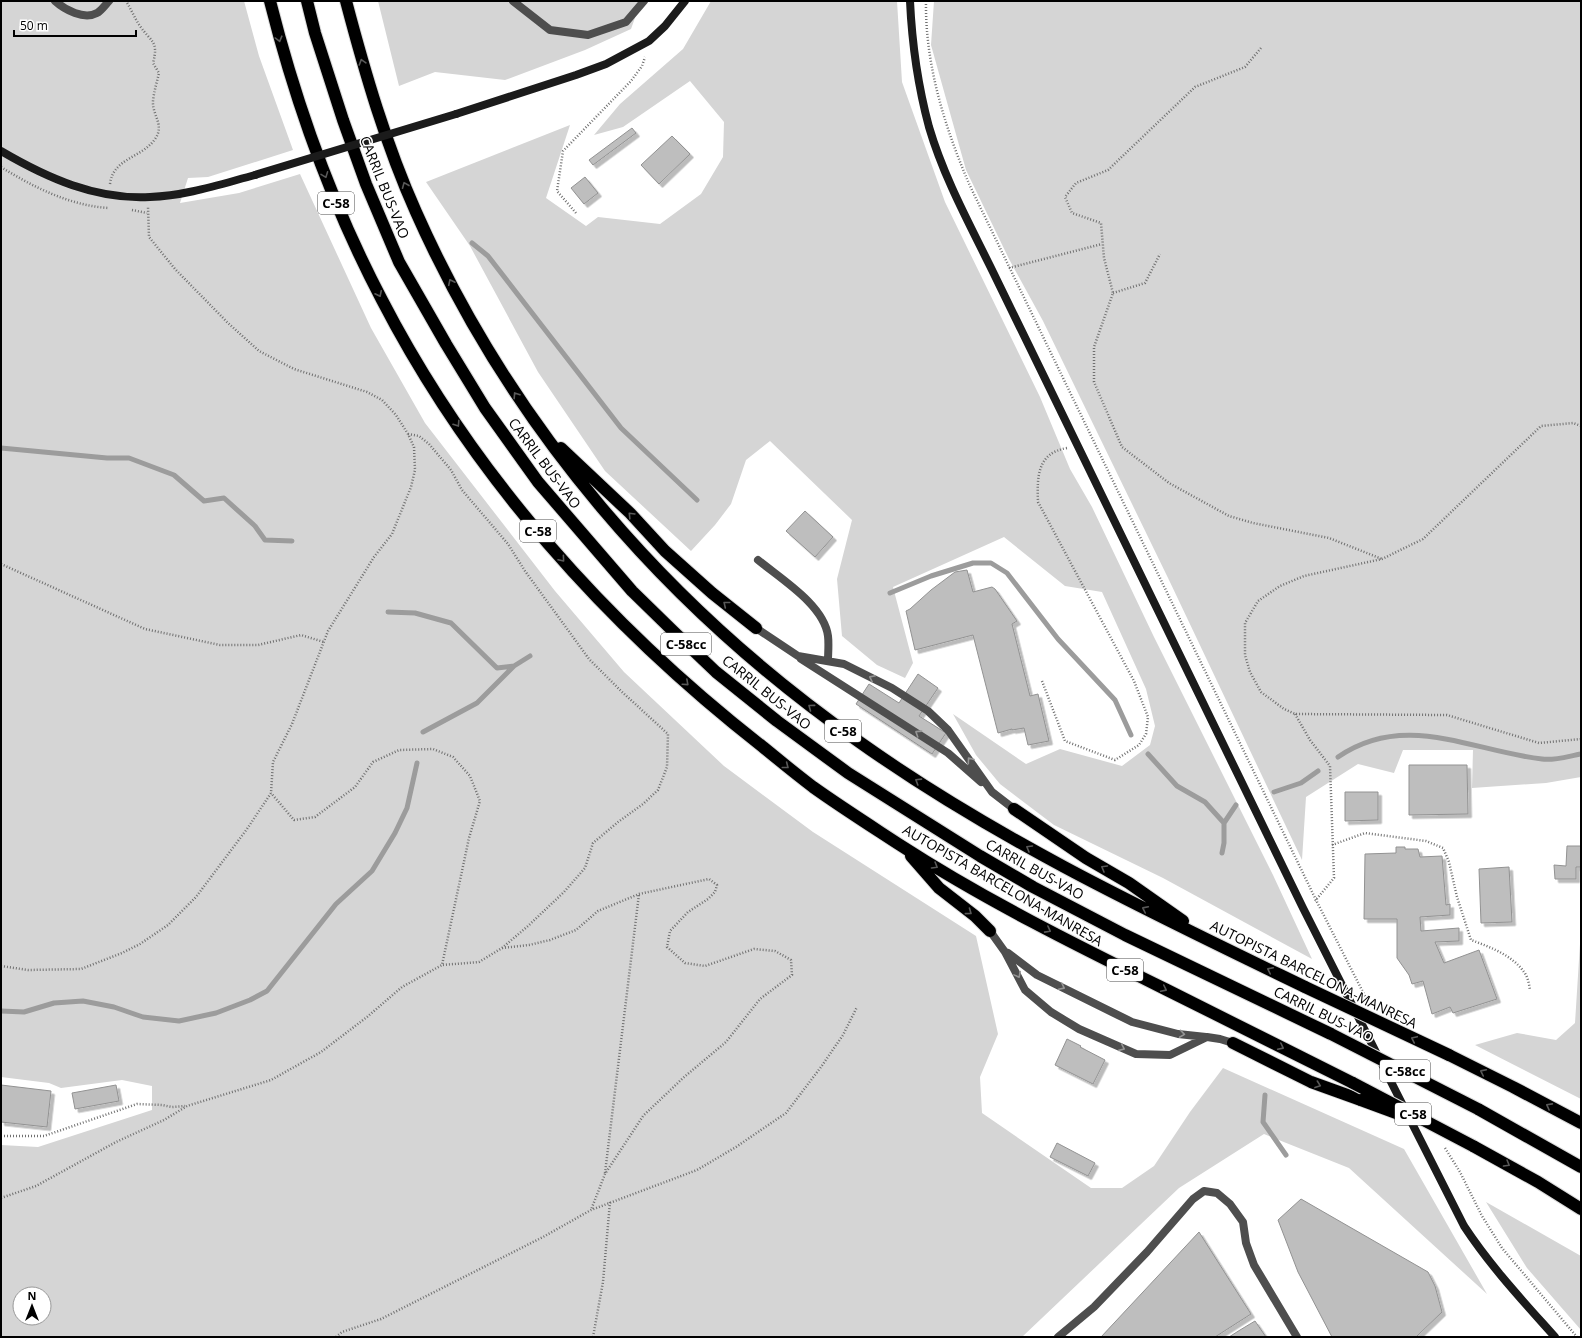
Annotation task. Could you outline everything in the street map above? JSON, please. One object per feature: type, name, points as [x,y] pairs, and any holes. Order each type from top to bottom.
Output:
[{"type":"highway","name":"AUTOPISTA BARCELONA-MANRESA","points":[[270,1],[301,111],[347,227],[382,301],[431,385],[468,441],[518,508],[571,570],[628,631],[716,711],[813,787],[902,846],[958,880],[1028,920],[1444,1130],[1532,1179],[1581,1209]]},
{"type":"highway","name":"CARRIL BUS-VAO","points":[[307,1],[315,33],[343,120],[366,184],[399,262],[485,408],[538,482],[632,591],[716,672],[777,721],[848,773],[980,856],[1033,887],[1125,935],[1331,1034],[1478,1109],[1581,1167]]},
{"type":"highway","name":"AUTOPISTA BARCELONA-MANRESA","points":[[346,1],[361,59],[401,175],[416,213],[453,288],[473,324],[515,393],[538,427],[563,461],[614,524],[671,585],[736,646],[826,719],[895,766],[964,810],[1035,852],[1217,945],[1449,1055],[1581,1123]]},
{"type":"highway","points":[[538,427],[630,513],[665,551],[756,628]]},
{"type":"highway","points":[[1014,809],[1080,854],[1129,883],[1217,945]]},
{"type":"highway","points":[[902,846],[939,888],[975,916],[990,931]]},
{"type":"highway","points":[[1232,1043],[1311,1082],[1444,1130]]},
{"type":"main road","points":[[1,151],[23,164],[56,180],[86,190],[108,195],[151,197],[202,190],[456,114],[606,64],[649,41],[665,26],[685,1]]},
{"type":"main road","points":[[910,1],[911,35],[916,66],[930,128],[951,185],[1077,446],[1303,908],[1464,1226],[1483,1255],[1555,1337]]},
{"type":"street","points":[[55,1],[62,7],[83,16],[97,13],[109,1]]},
{"type":"street","points":[[513,1],[550,30],[588,35],[626,22],[644,1]]},
{"type":"street","points":[[758,560],[812,605],[820,615],[828,637],[828,661]]},
{"type":"street","points":[[756,628],[948,753],[992,792],[1014,809]]},
{"type":"street","points":[[798,656],[844,664],[892,688],[928,711],[948,730],[992,792]]},
{"type":"street","points":[[990,931],[1005,952],[1025,990],[1050,1012],[1079,1029],[1136,1054],[1170,1055],[1207,1037]]},
{"type":"street","points":[[1005,952],[1037,975],[1132,1022],[1178,1034],[1220,1038],[1232,1043]]},
{"type":"street","points":[[1058,1337],[1094,1308],[1193,1199],[1204,1190],[1217,1193],[1230,1204],[1243,1222],[1246,1243],[1254,1264],[1297,1337]]},
{"type":"path","points":[[108,195],[110,178],[118,166],[147,147],[156,139],[159,123],[153,102],[159,73],[153,63],[156,54],[154,43],[140,27],[126,1]]},
{"type":"path","points":[[926,1],[927,36],[931,61],[939,100],[956,155],[1009,268],[1316,900],[1362,989]]},
{"type":"path","points":[[576,213],[557,191],[563,151],[631,81],[642,66],[649,41]]},
{"type":"path","points":[[1261,48],[1245,67],[1195,87],[1108,170],[1076,183],[1065,197],[1072,213],[1101,223],[1104,258],[1113,293],[1094,347],[1094,382],[1122,447],[1169,483],[1230,516],[1253,524],[1330,538],[1382,559]]},
{"type":"path","points":[[1,966],[28,970],[81,969],[122,953],[140,944],[168,925],[196,897],[247,829],[271,793],[273,762],[292,724],[328,631],[374,557],[392,534],[411,487],[415,470],[414,447],[408,434],[396,415],[382,400],[367,392],[294,369],[259,351],[227,322],[175,269],[149,237],[147,209],[151,197]]},
{"type":"path","points":[[1004,269],[1102,244]]},
{"type":"path","points":[[1113,293],[1145,282],[1160,254]]},
{"type":"path","points":[[1581,426],[1573,423],[1541,426],[1423,539],[1382,559],[1304,576],[1280,586],[1258,601],[1245,623],[1245,655],[1250,672],[1261,692],[1284,709],[1295,714],[1447,715],[1538,744],[1581,739]]},
{"type":"path","points":[[1,1136],[44,1136],[137,1104],[172,1107],[187,1106],[271,1080],[320,1052],[402,987],[442,965],[479,962],[502,948],[564,892],[585,868],[593,843],[643,804],[658,790],[667,767],[668,734],[589,659],[508,544],[462,490],[451,470],[429,444],[419,436],[408,434]]},
{"type":"path","points":[[1042,681],[1065,741],[1115,760],[1139,745],[1146,734],[1148,717],[1134,682],[1038,502],[1037,479],[1044,460],[1058,449],[1077,446]]},
{"type":"path","points":[[1,564],[145,629],[220,645],[258,645],[301,635],[324,642]]},
{"type":"path","points":[[1295,714],[1310,740],[1330,766],[1334,878],[1316,900],[1303,908]]},
{"type":"path","points":[[271,793],[294,820],[315,817],[355,787],[374,762],[399,750],[433,749],[453,757],[470,776],[480,801],[469,838],[442,965]]},
{"type":"path","points":[[1332,845],[1366,833],[1426,841],[1443,848],[1449,862],[1457,897],[1471,940],[1494,948],[1515,962],[1525,973],[1530,990]]},
{"type":"path","points":[[502,948],[529,945],[550,940],[576,930],[598,911],[639,894],[708,879],[717,885],[715,892],[708,899],[688,912],[670,931],[667,947],[685,963],[706,966],[754,949],[775,951],[791,960],[792,975],[760,999],[726,1042],[682,1078],[643,1116],[605,1174],[591,1210]]},
{"type":"path","points":[[605,1174],[639,894]]},
{"type":"path","points":[[336,1337],[342,1332],[381,1319],[543,1237],[591,1210],[698,1170],[736,1147],[786,1113],[843,1035],[857,1007]]},
{"type":"path","points":[[1,1198],[36,1186],[116,1142],[164,1120],[187,1106]]},
{"type":"path","points":[[593,1337],[603,1282],[610,1202]]},
{"type":"path","points":[[1482,1216],[1502,1248],[1577,1337]]},
{"type":"shaded area","points":[[1,1],[244,1],[259,56],[293,150],[208,177],[188,178],[180,203],[239,193],[300,174],[371,328],[425,423],[555,591],[624,672],[724,766],[813,832],[976,936],[998,1034],[980,1077],[982,1113],[1091,1188],[1122,1188],[1154,1166],[1190,1112],[1223,1068],[1404,1149],[1487,1294],[1349,1168],[1264,1134],[1179,1188],[1022,1337],[1,1337],[1,1145],[38,1147],[152,1110],[152,1086],[122,1080],[61,1088],[49,1083],[1,1077]]},
{"type":"shaded area","points":[[378,1],[641,1],[631,29],[585,50],[505,80],[435,72],[399,86]]},
{"type":"shaded area","points":[[711,1],[897,1],[902,82],[945,202],[1040,397],[1070,469],[1092,507],[1154,637],[1273,875],[1312,959],[1163,878],[1054,825],[1000,784],[976,755],[953,714],[1026,764],[1060,749],[1122,766],[1150,745],[1155,726],[1146,689],[1102,592],[1065,586],[1004,537],[893,587],[913,663],[905,678],[877,665],[842,636],[837,579],[852,520],[770,441],[746,460],[731,504],[715,525],[691,551],[605,471],[538,372],[470,246],[426,182],[570,125],[546,198],[586,226],[598,217],[660,224],[701,194],[723,157],[724,122],[690,81],[623,127],[594,135],[620,104],[683,49]]},
{"type":"shaded area","points":[[934,1],[1581,1],[1581,777],[1546,783],[1472,788],[1473,750],[1403,750],[1394,773],[1358,764],[1306,797],[1302,860],[1169,580],[1043,321],[1009,259],[966,170],[931,45]]},
{"type":"shaded area","points":[[1581,928],[1581,1099],[1475,1045],[1517,1033],[1556,1040],[1575,1023]]},
{"type":"shaded area","points":[[1486,1202],[1581,1256],[1581,1330],[1527,1268]]},
{"type":"building","points":[[632,128],[636,133],[593,165],[589,160]]},
{"type":"building","points":[[672,136],[690,154],[659,184],[641,165]]},
{"type":"building","points":[[585,177],[598,193],[584,204],[571,188]]},
{"type":"building","points":[[805,511],[833,537],[815,557],[786,531]]},
{"type":"building","points":[[967,570],[973,592],[992,587],[995,589],[1017,621],[1012,624],[1030,696],[1038,694],[1049,741],[1028,745],[1024,728],[1012,729],[998,733],[973,635],[915,650],[906,611],[955,572]]},
{"type":"building","points":[[918,674],[938,688],[919,716],[946,733],[932,754],[856,704],[869,684],[899,703]]},
{"type":"building","points":[[1409,765],[1467,765],[1468,814],[1409,815]]},
{"type":"building","points":[[1345,792],[1378,792],[1378,820],[1345,821]]},
{"type":"building","points":[[1567,846],[1581,846],[1581,867],[1576,867],[1576,879],[1555,879],[1554,865],[1566,866]]},
{"type":"building","points":[[1396,847],[1418,849],[1420,857],[1442,856],[1446,905],[1450,904],[1450,915],[1420,917],[1421,931],[1459,928],[1459,941],[1435,942],[1444,963],[1479,950],[1497,999],[1453,1013],[1450,1007],[1432,1014],[1423,981],[1412,984],[1409,975],[1397,958],[1397,919],[1364,919],[1365,854],[1396,853]]},
{"type":"building","points":[[1509,867],[1512,922],[1481,923],[1479,869]]},
{"type":"building","points":[[1067,1039],[1105,1060],[1093,1084],[1055,1065]]},
{"type":"building","points":[[1,1085],[51,1091],[47,1127],[1,1122]]},
{"type":"building","points":[[116,1085],[119,1101],[75,1109],[72,1093]]},
{"type":"building","points":[[1057,1143],[1095,1163],[1088,1176],[1050,1157]]},
{"type":"building","points":[[1301,1199],[1428,1272],[1435,1286],[1442,1312],[1416,1337],[1332,1337],[1298,1272],[1278,1220]]},
{"type":"building","points":[[1199,1232],[1251,1314],[1215,1337],[1101,1337]]},
{"type":"building","points":[[1255,1321],[1266,1337],[1229,1337],[1240,1330]]},
{"type":"waterway","points":[[472,243],[488,256],[621,428],[697,500]]},
{"type":"waterway","points":[[1,448],[107,458],[129,458],[174,475],[204,501],[224,498],[255,526],[265,540],[292,541]]},
{"type":"waterway","points":[[890,593],[931,576],[973,563],[991,563],[1007,573],[1058,639],[1115,700],[1131,735]]},
{"type":"waterway","points":[[388,612],[415,613],[451,623],[497,668],[514,666]]},
{"type":"waterway","points":[[423,732],[477,703],[514,666],[530,656]]},
{"type":"waterway","points":[[1338,757],[1363,744],[1388,737],[1413,735],[1438,738],[1516,755],[1542,759],[1556,759],[1581,754]]},
{"type":"waterway","points":[[1148,754],[1177,786],[1205,802],[1224,823]]},
{"type":"waterway","points":[[1,1011],[24,1012],[54,1003],[83,1001],[114,1007],[143,1017],[179,1021],[216,1013],[250,1000],[267,991],[336,904],[372,871],[395,833],[407,808],[417,763]]},
{"type":"waterway","points":[[1274,792],[1301,783],[1318,771]]},
{"type":"waterway","points":[[1222,853],[1224,843],[1224,823],[1236,805]]},
{"type":"waterway","points":[[1265,1095],[1263,1122],[1286,1155]]}]
